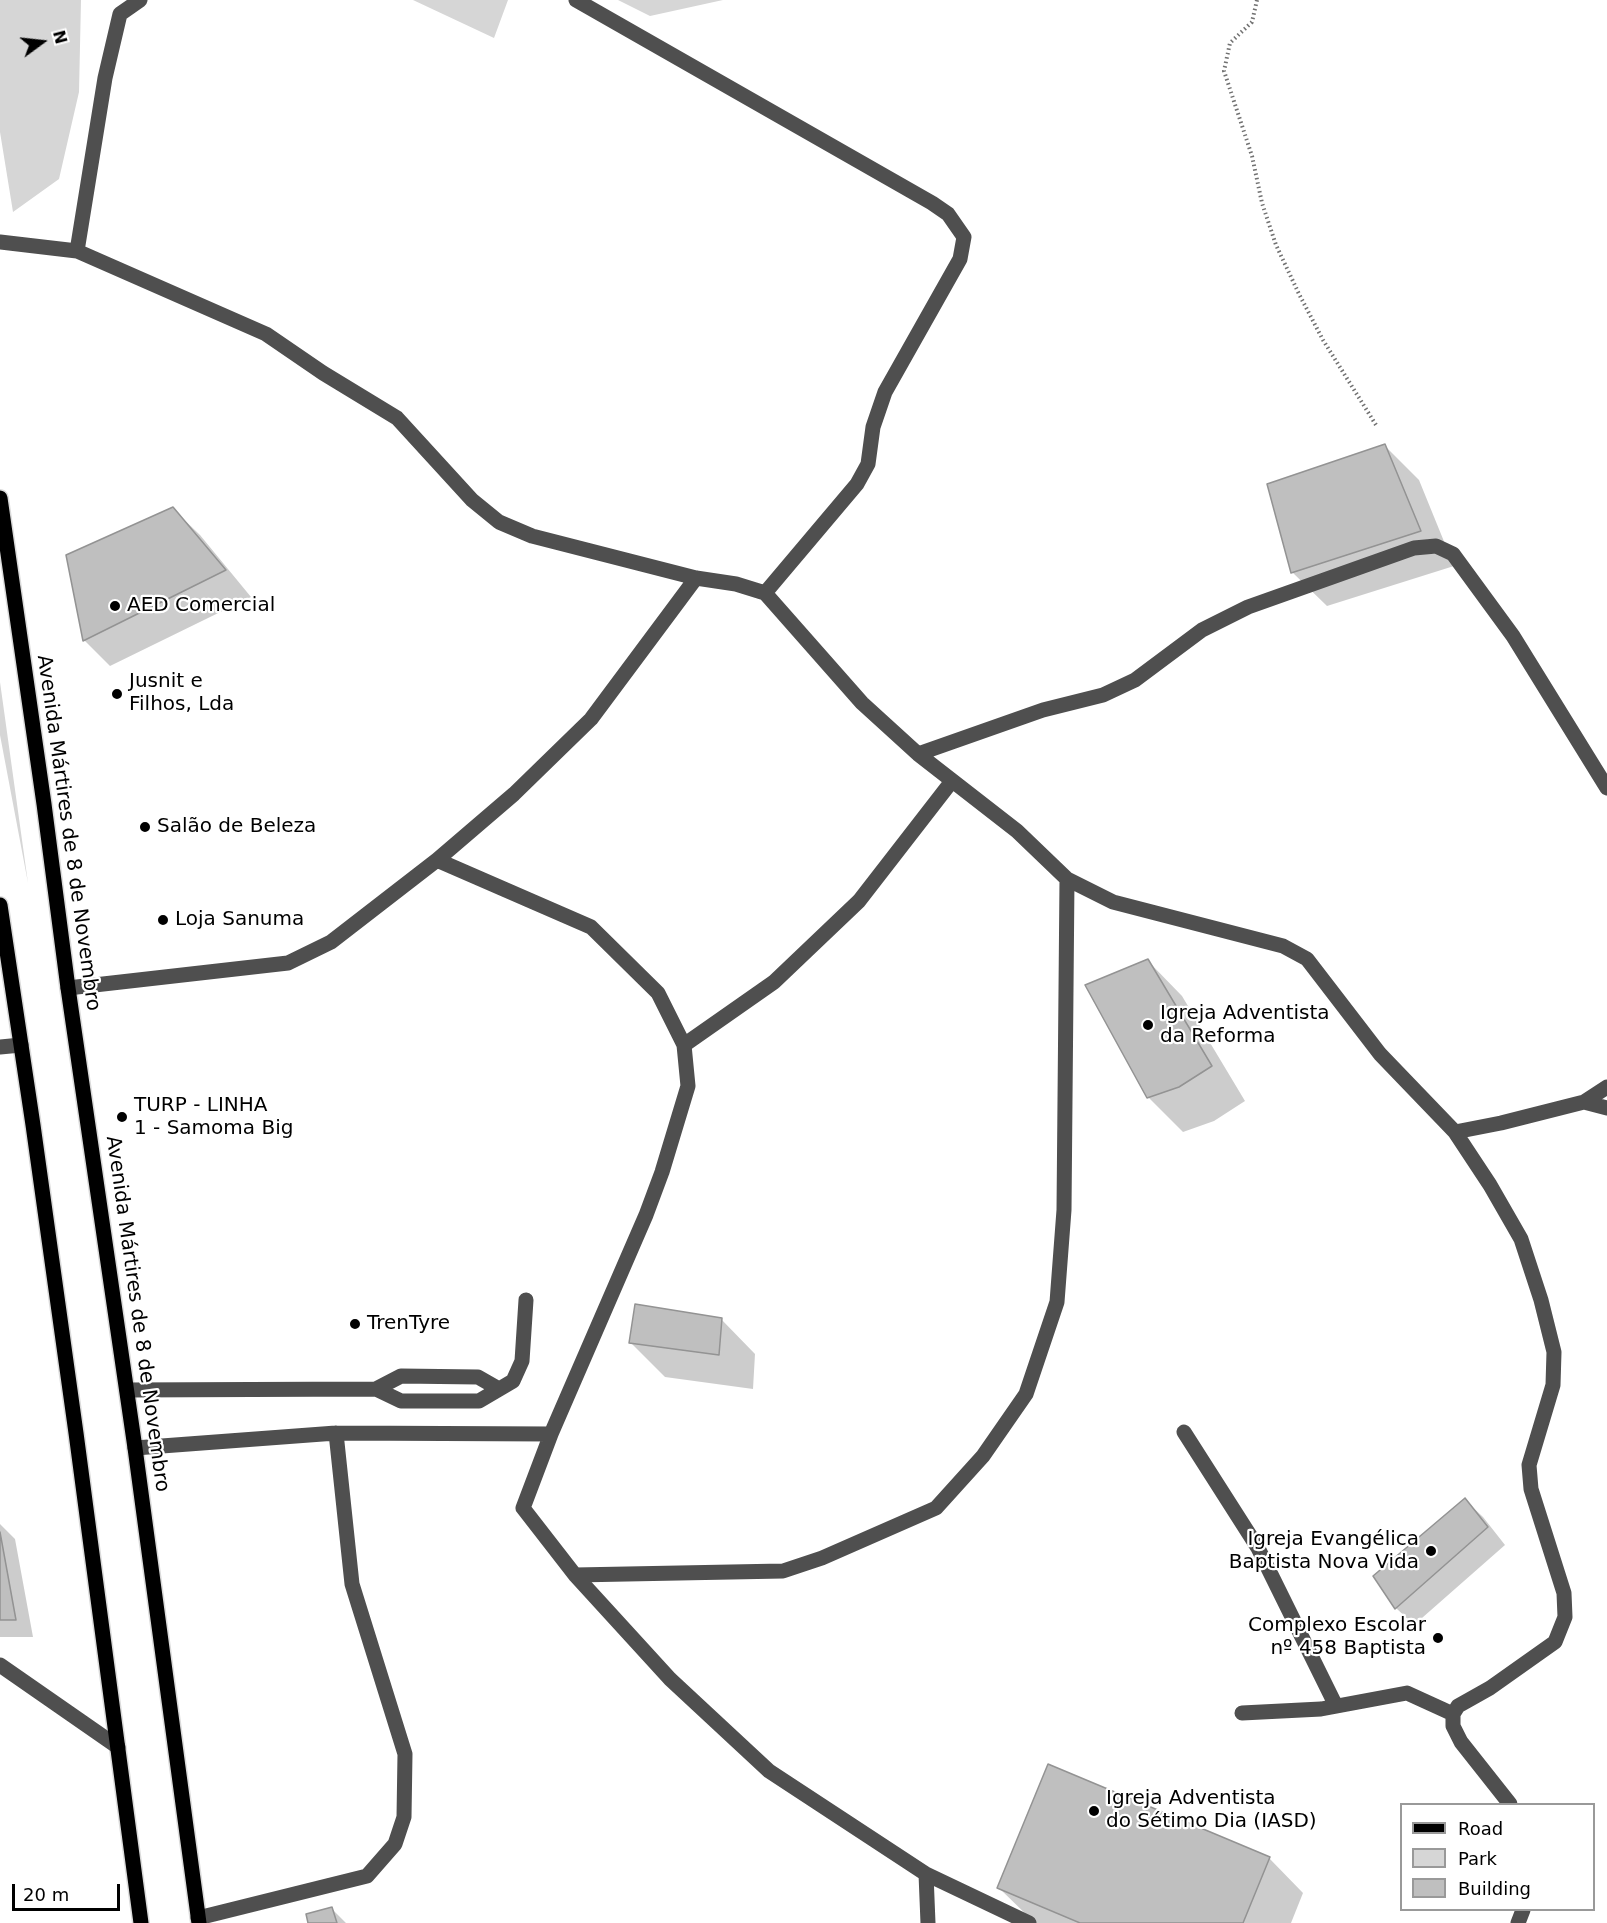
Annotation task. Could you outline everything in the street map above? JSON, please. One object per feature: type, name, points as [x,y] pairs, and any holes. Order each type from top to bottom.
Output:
[{"type":"main road","name":"Avenida Mártires de 8 de Novembro","points":[[0,498],[68,988],[127,1389],[199,1920]]},
{"type":"main road","points":[[0,905],[141,1923]]},
{"type":"street","points":[[77,251],[105,78],[120,14],[140,0]]},
{"type":"street","points":[[576,0],[932,203],[948,214],[964,237],[960,259],[885,392],[873,427],[868,464],[857,484],[765,593]]},
{"type":"street","points":[[0,242],[77,251],[266,334],[323,373],[397,418],[472,500],[499,522],[532,536],[696,578],[736,584],[765,593],[862,703],[918,754],[1017,831],[1067,879],[1113,902],[1283,946],[1307,958],[1380,1054],[1455,1132],[1490,1185],[1521,1239],[1554,1352],[1553,1385],[1529,1465],[1531,1489],[1564,1593],[1565,1617],[1555,1642],[1490,1688],[1458,1706],[1453,1714],[1453,1726],[1461,1742],[1509,1803]]},
{"type":"street","points":[[918,754],[1043,710],[1103,695],[1135,680],[1202,630],[1248,607],[1414,548],[1436,546],[1453,554],[1513,636],[1607,788]]},
{"type":"street","points":[[68,988],[288,963],[331,942],[436,860],[514,794],[591,718],[696,578]]},
{"type":"street","points":[[684,1045],[774,982],[858,901],[952,781]]},
{"type":"street","points":[[436,860],[591,927],[658,993],[684,1045],[688,1086],[662,1172],[646,1215],[551,1434],[523,1508],[575,1575],[670,1679],[769,1771],[926,1874],[1029,1923]]},
{"type":"street","points":[[575,1575],[783,1571],[822,1558],[936,1508],[983,1456],[1026,1394],[1057,1302],[1064,1210],[1067,879]]},
{"type":"street","points":[[0,1047],[21,1045]]},
{"type":"street","points":[[1455,1132],[1584,1102],[1607,1088]]},
{"type":"street","points":[[1584,1102],[1607,1108]]},
{"type":"street","points":[[127,1389],[376,1389],[401,1401],[479,1401],[513,1381],[522,1361],[526,1300]]},
{"type":"street","points":[[376,1389],[401,1376],[478,1377],[499,1389]]},
{"type":"street","points":[[1184,1431],[1258,1548],[1336,1706]]},
{"type":"street","points":[[135,1448],[336,1433],[551,1434]]},
{"type":"street","points":[[199,1920],[367,1876],[395,1844],[405,1817],[405,1754],[352,1584],[336,1433]]},
{"type":"street","points":[[0,1665],[118,1747]]},
{"type":"street","points":[[1242,1713],[1321,1709],[1407,1693],[1453,1714]]},
{"type":"street","points":[[926,1874],[928,1923]]},
{"type":"path","points":[[1257,0],[1252,22],[1230,43],[1224,71],[1252,156],[1262,203],[1276,246],[1323,340],[1376,425]]},
{"type":"green space","points":[[0,0],[81,0],[79,92],[59,179],[13,212],[0,132]]},
{"type":"green space","points":[[413,0],[508,0],[494,38]]},
{"type":"green space","points":[[618,0],[723,0],[650,16]]},
{"type":"green space","points":[[0,682],[28,883],[0,735]]},
{"type":"building","points":[[1385,444],[1421,531],[1291,573],[1267,484]]},
{"type":"building","name":"AED Comercial","points":[[173,507],[226,570],[83,641],[66,555]]},
{"type":"building","name":"Igreja Adventista da Reforma","points":[[1148,959],[1212,1066],[1179,1087],[1147,1098],[1085,985]]},
{"type":"building","points":[[635,1304],[722,1318],[719,1355],[629,1343]]},
{"type":"building","name":"Igreja Evangélica Baptista Nova Vida","points":[[1465,1498],[1488,1527],[1395,1609],[1373,1576]]},
{"type":"building","points":[[0,1532],[16,1620],[0,1620]]},
{"type":"building","name":"Igreja Adventista do Sétimo Dia (IASD)","points":[[1048,1764],[1270,1857],[1243,1923],[1080,1923],[997,1888]]},
{"type":"building","points":[[332,1907],[337,1923],[308,1923],[306,1914]]},
{"type":"place","name":"AED Comercial","points":[[115,606]]},
{"type":"place","name":"Jusnit e Filhos, Lda","points":[[117,694]]},
{"type":"place","name":"Salão de Beleza","points":[[145,827]]},
{"type":"place","name":"Loja Sanuma","points":[[163,920]]},
{"type":"place","name":"Igreja Adventista da Reforma","points":[[1148,1025]]},
{"type":"place","name":"TURP - LINHA 1 - Samoma Big","points":[[122,1117]]},
{"type":"place","name":"TrenTyre","points":[[355,1324]]},
{"type":"place","name":"Igreja Evangélica Baptista Nova Vida","points":[[1431,1551]]},
{"type":"place","name":"Complexo Escolar nº 458 Baptista","points":[[1438,1638]]},
{"type":"place","name":"Igreja Adventista do Sétimo Dia (IASD)","points":[[1094,1811]]}]
